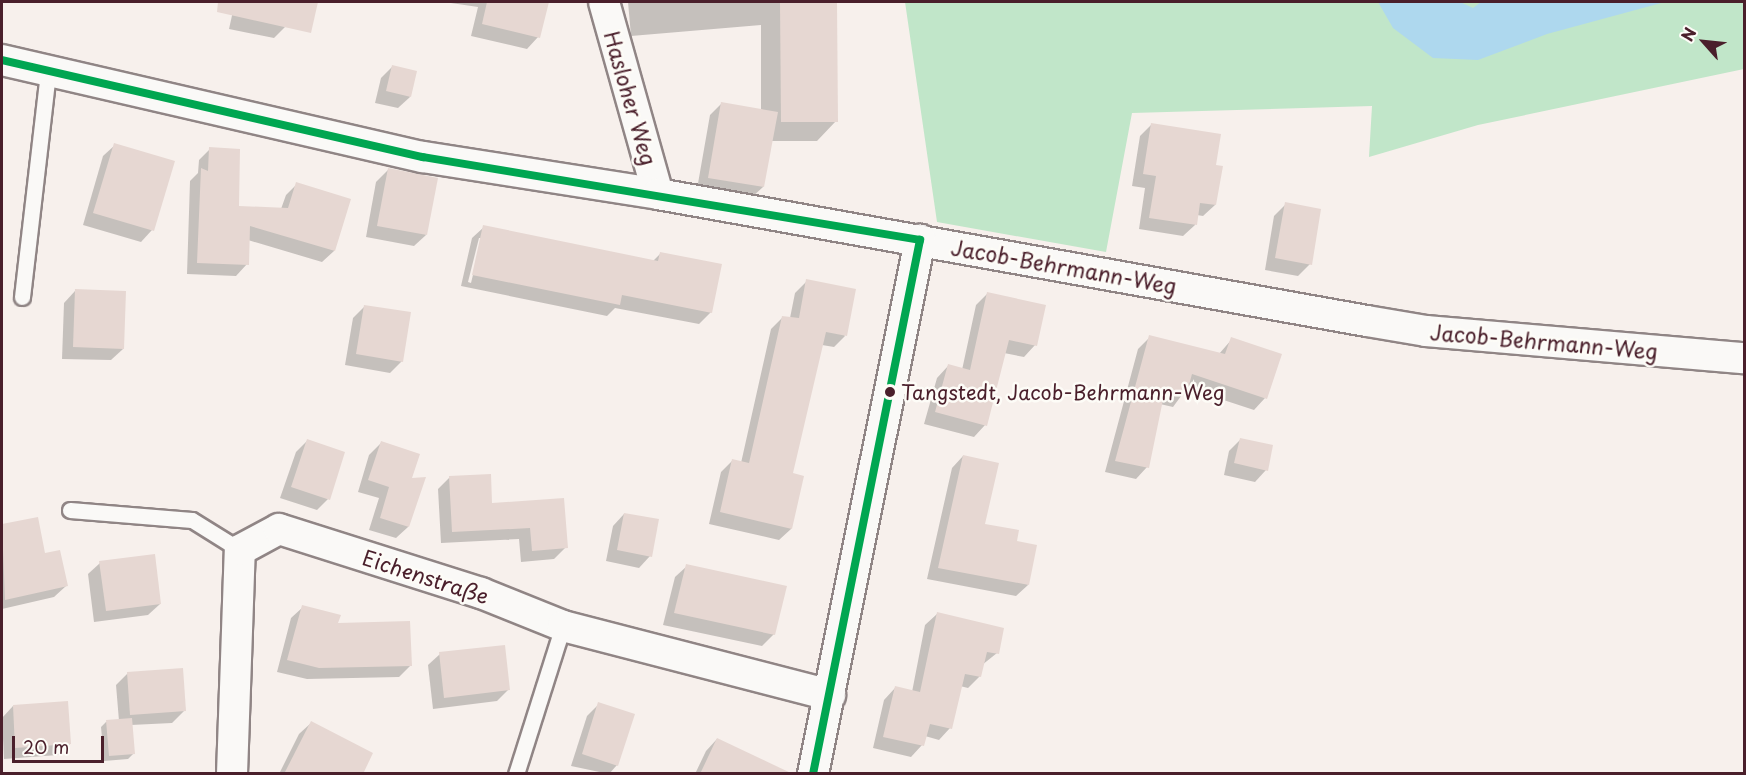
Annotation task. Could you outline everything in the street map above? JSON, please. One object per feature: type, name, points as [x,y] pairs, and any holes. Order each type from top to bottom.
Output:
[{"type":"street","name":"Hasloher Weg","points":[[604,2],[658,194]]},
{"type":"street","name":"Jacob-Behrmann-Weg","points":[[2,60],[423,157],[658,194],[1426,331],[1744,358]]},
{"type":"street","points":[[813,774],[920,240]]},
{"type":"street","name":"Eichenstraße","points":[[240,550],[279,529],[481,593],[563,626],[830,695]]},
{"type":"street","points":[[232,774],[240,550]]},
{"type":"lane","points":[[22,297],[48,71]]},
{"type":"lane","points":[[70,510],[192,520],[240,550]]},
{"type":"lane","points":[[516,774],[563,626]]},
{"type":"green space","points":[[905,2],[1744,2],[1744,69],[1478,125],[1369,157],[1372,106],[1132,113],[1106,252],[937,222]]},
{"type":"water","points":[[1378,2],[1460,2],[1473,8],[1481,2],[1665,2],[1547,34],[1478,60],[1433,58],[1393,28]]},
{"type":"building","points":[[218,2],[318,2],[311,33],[217,12]]},
{"type":"building","points":[[487,2],[549,2],[540,38],[482,24]]},
{"type":"building","points":[[780,2],[837,2],[838,122],[781,122]]},
{"type":"building","points":[[392,65],[417,71],[411,97],[386,91]]},
{"type":"building","points":[[721,102],[778,112],[764,187],[708,178]]},
{"type":"building","points":[[1151,123],[1221,134],[1216,165],[1223,166],[1216,205],[1200,203],[1197,225],[1149,218],[1156,176],[1143,174]]},
{"type":"building","points":[[114,143],[175,161],[154,231],[93,213]]},
{"type":"building","points":[[209,147],[240,149],[239,206],[288,208],[296,182],[351,199],[335,251],[250,226],[249,265],[197,263],[201,168],[208,171]]},
{"type":"building","points":[[388,168],[438,178],[427,235],[377,226]]},
{"type":"building","points":[[1285,202],[1321,209],[1312,265],[1275,258]]},
{"type":"building","points":[[483,225],[658,261],[660,252],[722,264],[712,313],[622,295],[620,305],[472,275]]},
{"type":"building","points":[[806,279],[856,289],[847,336],[826,332],[793,473],[804,476],[792,529],[720,512],[732,459],[749,463],[782,316],[799,318]]},
{"type":"building","points":[[75,289],[126,291],[124,349],[73,347]]},
{"type":"building","points":[[987,292],[1046,305],[1037,346],[1009,340],[987,426],[935,412],[948,364],[970,370]]},
{"type":"building","points":[[364,305],[411,312],[403,362],[356,354]]},
{"type":"building","points":[[1149,335],[1225,354],[1231,337],[1282,354],[1267,399],[1192,374],[1186,396],[1165,390],[1149,468],[1115,461]]},
{"type":"building","points":[[1240,438],[1273,445],[1268,471],[1234,463]]},
{"type":"building","points":[[307,439],[345,452],[330,500],[291,487]]},
{"type":"building","points":[[381,441],[420,454],[412,478],[426,477],[409,527],[380,518],[389,487],[368,480]]},
{"type":"building","points":[[963,455],[999,463],[985,524],[1019,530],[1017,541],[1037,545],[1029,585],[938,568]]},
{"type":"building","points":[[491,474],[492,503],[564,498],[568,548],[532,551],[530,528],[452,532],[449,476]]},
{"type":"building","points":[[624,513],[659,519],[652,557],[617,550]]},
{"type":"building","points":[[38,517],[45,553],[60,550],[68,586],[5,600],[2,524]]},
{"type":"building","points":[[155,554],[161,604],[106,611],[99,561]]},
{"type":"building","points":[[686,564],[787,586],[775,635],[674,613]]},
{"type":"building","points":[[302,605],[341,615],[338,623],[410,621],[412,666],[319,668],[287,660]]},
{"type":"building","points":[[937,612],[1004,628],[999,654],[987,652],[981,677],[965,674],[952,729],[930,724],[924,746],[883,737],[895,686],[920,692]]},
{"type":"building","points":[[505,645],[510,690],[444,698],[439,652]]},
{"type":"building","points":[[183,668],[186,711],[130,715],[127,672]]},
{"type":"building","points":[[68,701],[71,744],[15,748],[13,705]]},
{"type":"building","points":[[598,702],[635,714],[618,766],[582,754]]},
{"type":"building","points":[[132,718],[135,754],[109,756],[106,720]]},
{"type":"building","points":[[311,721],[373,753],[363,774],[284,774]]},
{"type":"building","points":[[717,738],[793,774],[700,774]]},
{"type":"transit line","points":[[2,60],[423,157],[920,240]]},
{"type":"transit line","points":[[813,774],[920,240]]},
{"type":"place","name":"Tangstedt, Jacob-Behrmann-Weg","points":[[890,392]]}]
